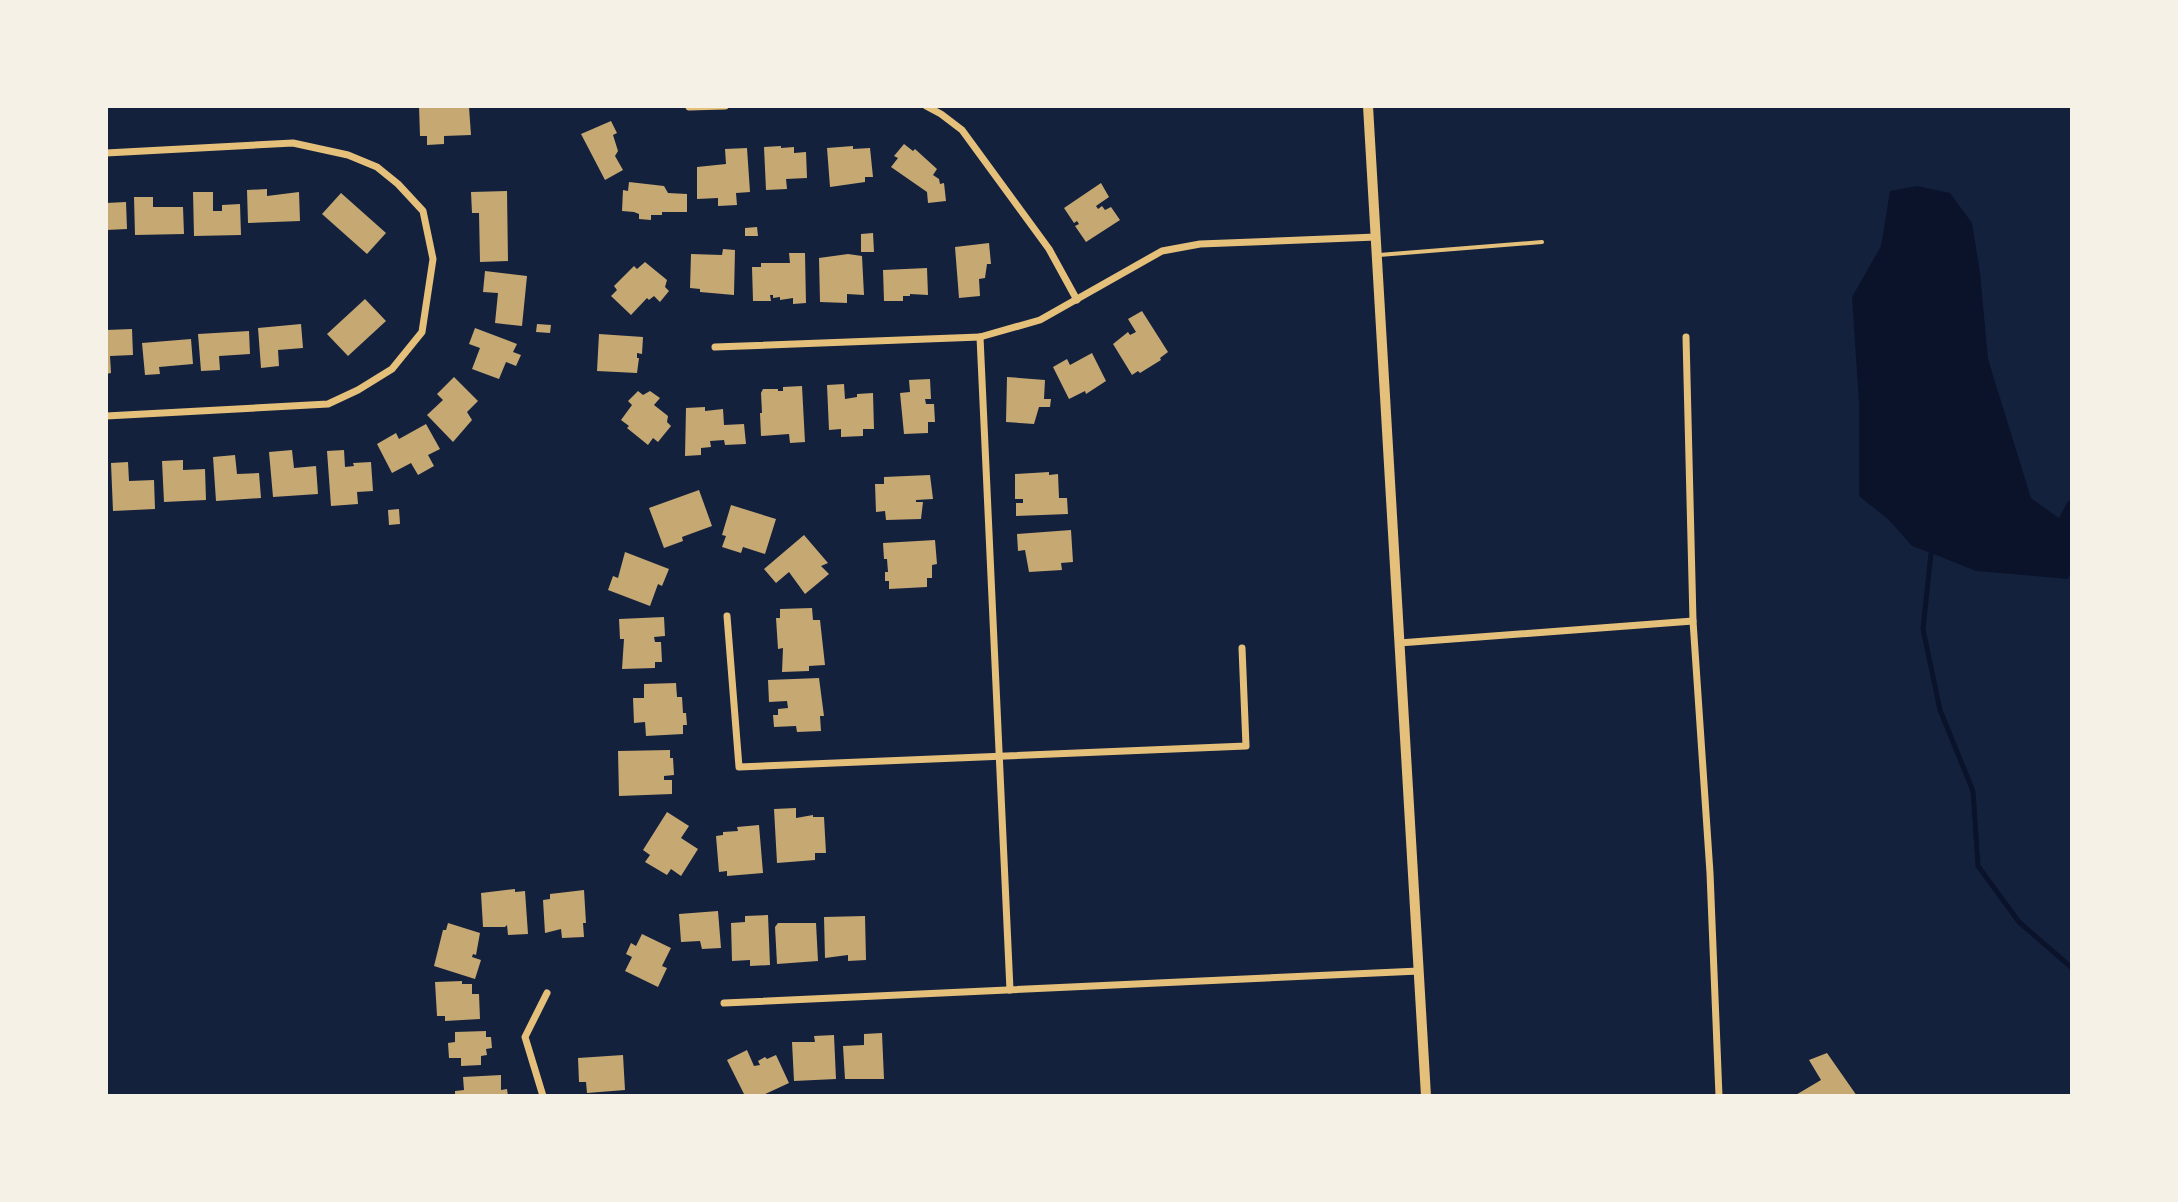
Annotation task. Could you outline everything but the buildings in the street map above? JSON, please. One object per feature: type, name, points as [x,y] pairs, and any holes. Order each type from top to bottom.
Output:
[{"type":"main road","points":[[1368,106],[1426,1096]]},
{"type":"street","points":[[689,107],[725,106]]},
{"type":"street","points":[[926,106],[944,110],[962,130],[1049,249],[1077,300]]},
{"type":"street","points":[[106,153],[293,143],[348,155],[377,167],[423,211],[433,259],[422,332],[392,369],[358,390],[328,404],[106,416]]},
{"type":"street","points":[[715,347],[980,337],[1040,320],[1147,257],[1179,247],[1376,237]]},
{"type":"street","points":[[980,337],[1010,990]]},
{"type":"street","points":[[1686,337],[1693,621],[1710,873],[1719,1096]]},
{"type":"street","points":[[727,616],[739,767],[1246,746],[1242,648]]},
{"type":"street","points":[[1399,643],[1693,621]]},
{"type":"street","points":[[724,1003],[1419,971]]},
{"type":"street","points":[[543,1096],[525,1037],[547,993]]},
{"type":"lane","points":[[1377,255],[1542,242]]},
{"type":"water","points":[[1917,186],[1950,193],[1972,223],[1988,359],[2031,498],[2059,518],[2068,501],[2072,501],[2072,570],[2068,579],[1976,571],[1912,546],[1889,520],[1859,496],[1859,404],[1852,297],[1881,246],[1890,191]]},
{"type":"waterway","points":[[1931,553],[1923,629],[1940,710],[1973,791],[1978,866],[2019,922],[2072,968]]}]
